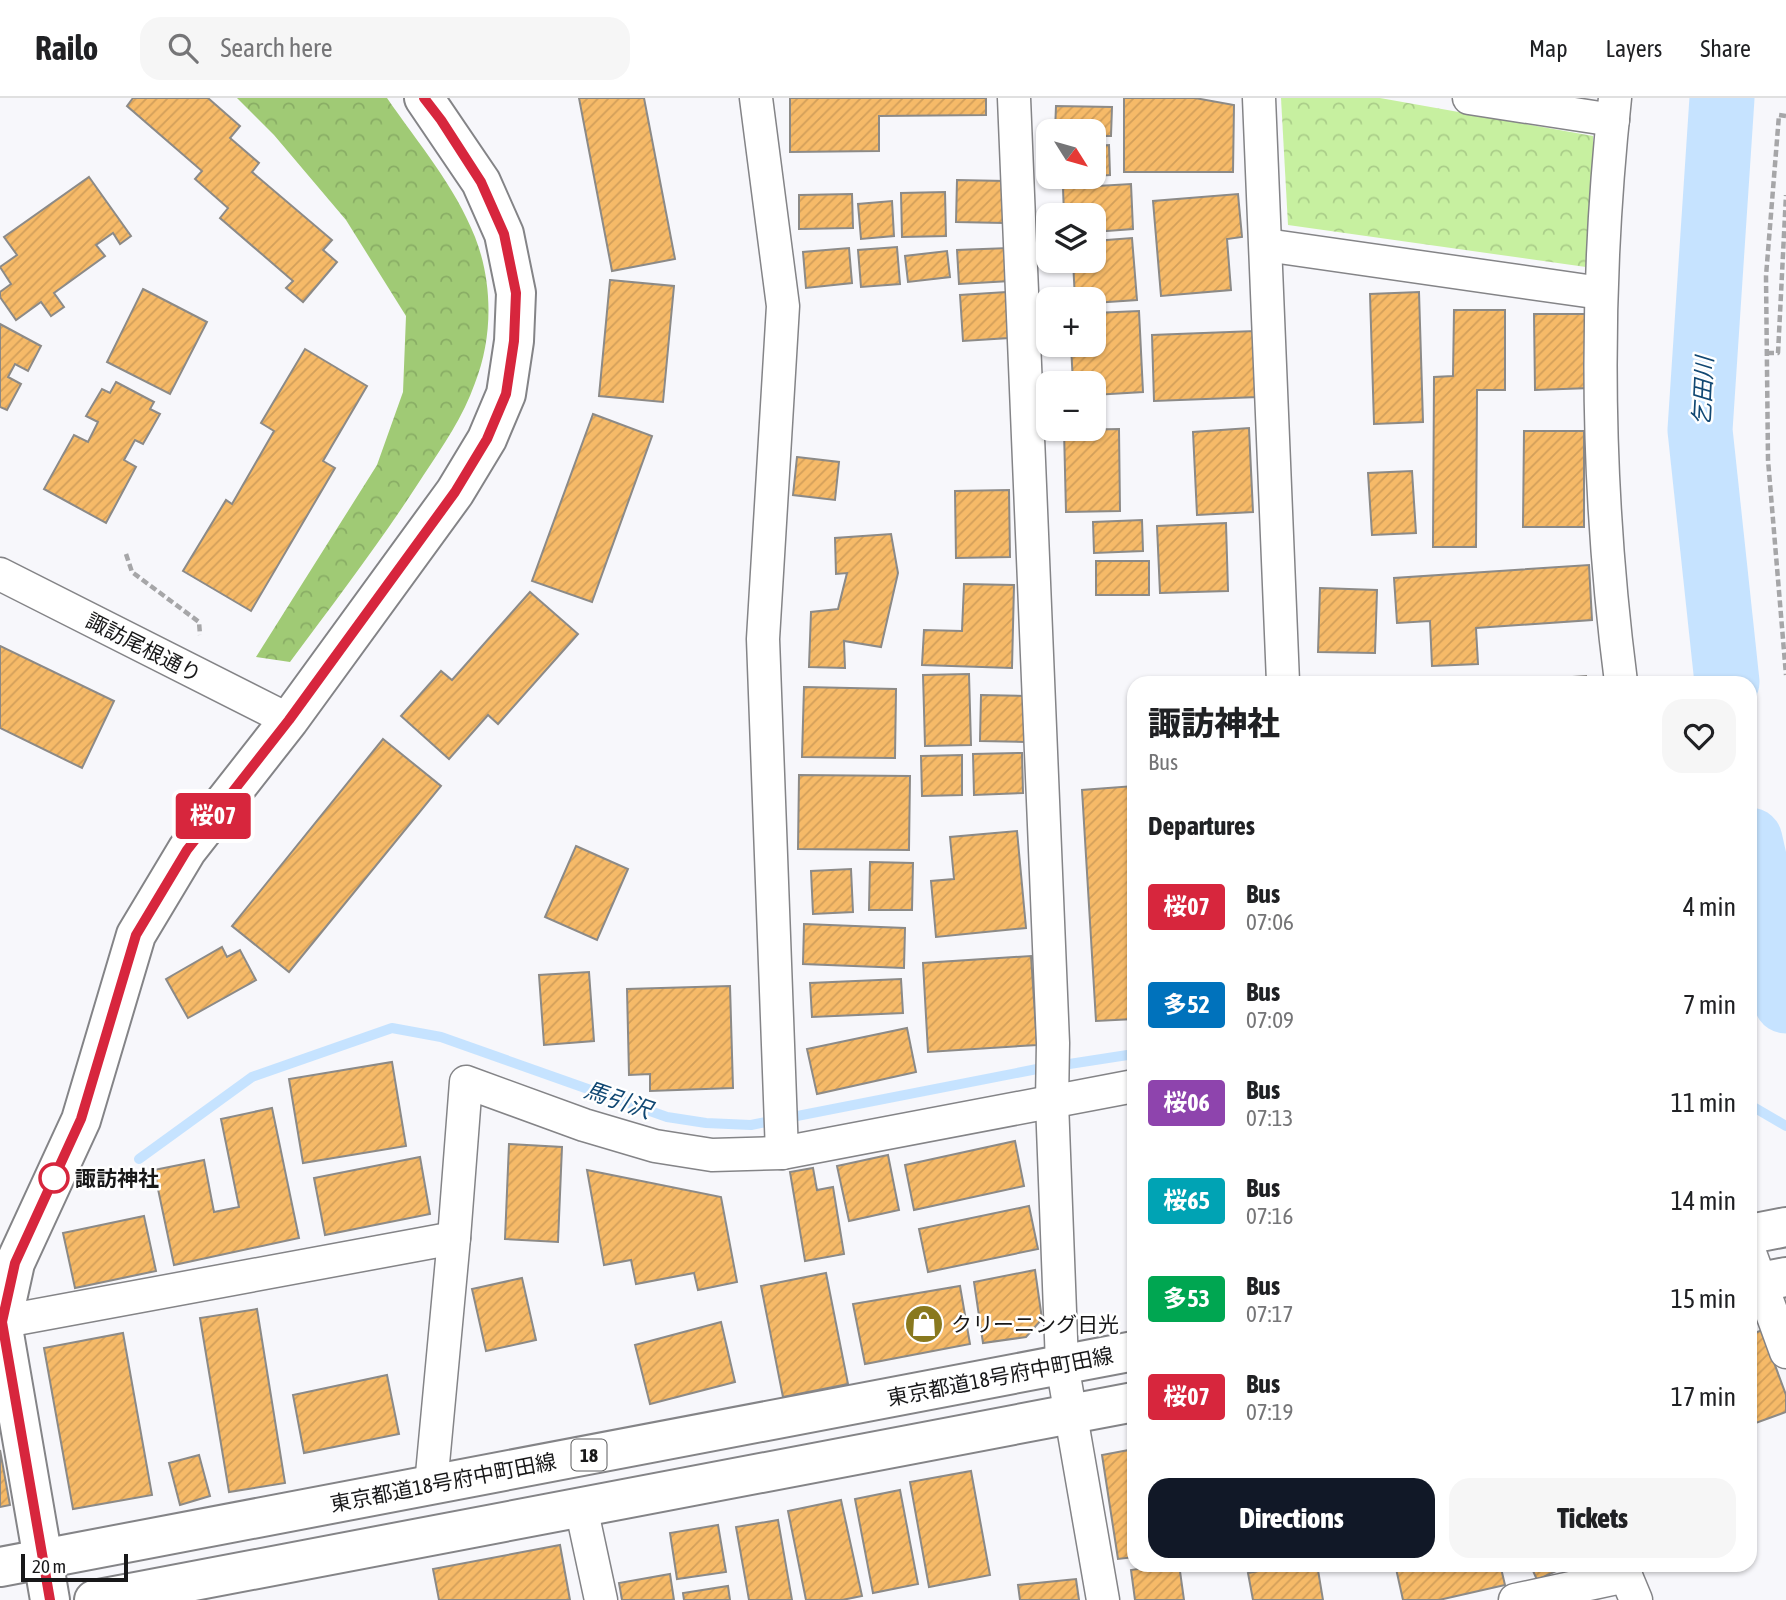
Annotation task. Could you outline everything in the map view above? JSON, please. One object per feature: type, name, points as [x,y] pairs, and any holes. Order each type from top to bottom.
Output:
[{"type":"main road","points":[[50,1600],[1,1322],[15,1263],[81,1119],[136,935],[187,850],[289,720],[455,492],[487,439],[506,394],[514,341],[516,293],[504,234],[481,182],[424,98]]},
{"type":"main road","name":"東京都道18号府中町田線","points":[[0,1567],[1127,1352]]},
{"type":"main road","name":"18","points":[[94,1600],[1127,1403]]},
{"type":"street","points":[[756,98],[783,306],[763,639],[782,1146]]},
{"type":"street","points":[[1014,98],[1053,1043],[1062,1364],[1103,1600]]},
{"type":"street","points":[[1259,98],[1283,676]]},
{"type":"street","points":[[1469,98],[1614,109],[1601,293],[1601,428],[1609,565],[1620,676]]},
{"type":"street","points":[[1266,245],[1601,293]]},
{"type":"street","name":"諏訪尾根通り","points":[[0,575],[289,720]]},
{"type":"street","points":[[431,1485],[466,1082],[584,1125],[655,1146],[712,1155],[782,1146],[1053,1097],[1127,1087]]},
{"type":"street","points":[[1,1322],[454,1238]]},
{"type":"street","points":[[1765,1255],[1786,1352]]},
{"type":"street","points":[[581,1507],[601,1600]]},
{"type":"street","points":[[1515,1600],[1628,1580]]},
{"type":"path","points":[[1786,116],[1779,115],[1766,276],[1768,460],[1786,675]]},
{"type":"path","points":[[1767,353],[1778,353],[1786,195]]},
{"type":"path","points":[[126,554],[132,572],[200,622],[200,635]]},
{"type":"green space","points":[[237,98],[387,98],[435,165],[467,218],[481,255],[488,291],[488,329],[481,365],[459,419],[391,523],[290,662],[256,657],[377,465],[403,392],[406,316],[346,220],[274,135]]},
{"type":"green space","points":[[1281,98],[1380,98],[1593,136],[1593,268],[1288,225]]},
{"type":"building","points":[[133,98],[208,98],[240,126],[230,138],[259,163],[252,172],[332,240],[323,250],[337,262],[303,302],[286,288],[293,281],[220,218],[228,208],[195,179],[202,171],[127,106]]},
{"type":"building","points":[[579,98],[644,98],[675,259],[612,271]]},
{"type":"building","points":[[790,98],[986,98],[986,115],[879,116],[879,151],[790,152]]},
{"type":"building","points":[[1124,98],[1195,98],[1234,105],[1233,172],[1124,172]]},
{"type":"building","points":[[1056,106],[1112,107],[1111,136],[1106,136],[1106,119],[1055,119]]},
{"type":"building","points":[[1106,145],[1109,145],[1110,175],[1106,175]]},
{"type":"building","points":[[89,177],[131,236],[120,244],[113,233],[96,245],[105,256],[54,293],[64,307],[51,316],[41,302],[16,320],[0,297],[0,292],[11,284],[0,267],[17,255],[4,237]]},
{"type":"building","points":[[957,180],[1005,181],[1004,223],[956,222]]},
{"type":"building","points":[[1131,184],[1133,229],[1106,231],[1106,203],[1064,203],[1063,189],[1106,189],[1106,185]]},
{"type":"building","points":[[945,192],[946,236],[902,237],[901,193]]},
{"type":"building","points":[[852,194],[853,228],[799,229],[799,195]]},
{"type":"building","points":[[1238,194],[1242,237],[1227,239],[1231,290],[1161,296],[1153,201]]},
{"type":"building","points":[[892,201],[894,236],[861,239],[858,204]]},
{"type":"building","points":[[1132,238],[1137,300],[1106,302],[1106,287],[1074,287],[1074,273],[1106,273],[1106,240]]},
{"type":"building","points":[[897,247],[900,284],[861,287],[858,250]]},
{"type":"building","points":[[849,248],[852,283],[806,288],[803,252]]},
{"type":"building","points":[[1009,248],[1010,281],[959,284],[957,250]]},
{"type":"building","points":[[947,251],[950,277],[908,282],[905,256]]},
{"type":"building","points":[[610,280],[674,286],[663,402],[599,396]]},
{"type":"building","points":[[143,289],[207,322],[170,394],[107,362]]},
{"type":"building","points":[[1006,292],[1009,338],[963,341],[960,295]]},
{"type":"building","points":[[1419,292],[1423,422],[1374,424],[1370,294]]},
{"type":"building","points":[[1454,310],[1505,310],[1505,390],[1477,390],[1476,547],[1433,547],[1434,377],[1453,376]]},
{"type":"building","points":[[1139,311],[1143,392],[1106,394],[1106,371],[1072,371],[1072,357],[1106,357],[1106,312]]},
{"type":"building","points":[[1534,314],[1590,314],[1591,388],[1535,390]]},
{"type":"building","points":[[0,324],[41,346],[28,371],[15,364],[8,377],[21,384],[7,410],[0,407]]},
{"type":"building","points":[[1255,331],[1258,397],[1154,401],[1152,335]]},
{"type":"building","points":[[305,349],[367,386],[323,461],[335,468],[251,611],[183,571],[226,500],[232,504],[274,431],[261,423]]},
{"type":"building","points":[[116,382],[154,402],[150,409],[160,414],[143,444],[135,440],[124,460],[136,467],[106,523],[44,489],[74,435],[88,442],[98,422],[86,416],[102,389],[110,393]]},
{"type":"building","points":[[593,414],[652,436],[592,602],[532,581]]},
{"type":"building","points":[[1249,428],[1253,512],[1197,515],[1193,432]]},
{"type":"building","points":[[1106,429],[1119,429],[1120,511],[1066,512],[1064,441],[1106,441]]},
{"type":"building","points":[[1524,431],[1584,431],[1584,527],[1523,527]]},
{"type":"building","points":[[797,457],[839,462],[835,500],[793,495]]},
{"type":"building","points":[[1412,471],[1416,533],[1372,535],[1368,473]]},
{"type":"building","points":[[1009,490],[1010,557],[956,558],[955,491]]},
{"type":"building","points":[[1142,520],[1143,551],[1094,553],[1093,522]]},
{"type":"building","points":[[1226,523],[1228,591],[1160,593],[1157,526]]},
{"type":"building","points":[[891,534],[898,573],[881,647],[844,641],[845,668],[809,667],[811,612],[838,609],[847,573],[836,574],[835,538]]},
{"type":"building","points":[[1096,561],[1149,561],[1149,595],[1096,595]]},
{"type":"building","points":[[1589,565],[1592,620],[1476,628],[1478,664],[1432,666],[1430,621],[1397,623],[1394,578]]},
{"type":"building","points":[[964,584],[1014,585],[1012,668],[922,665],[924,630],[962,631]]},
{"type":"building","points":[[1320,588],[1377,590],[1375,653],[1318,652]]},
{"type":"building","points":[[530,592],[578,634],[498,724],[488,715],[449,759],[401,716],[441,671],[452,680]]},
{"type":"building","points":[[0,646],[114,701],[82,768],[0,728]]},
{"type":"building","points":[[969,674],[971,745],[925,746],[923,675]]},
{"type":"building","points":[[804,687],[896,689],[895,758],[802,757]]},
{"type":"building","points":[[981,695],[1027,696],[1026,742],[980,741]]},
{"type":"building","points":[[383,739],[441,786],[289,972],[232,926]]},
{"type":"building","points":[[1022,753],[1023,793],[974,795],[973,754]]},
{"type":"building","points":[[962,755],[962,795],[922,796],[921,756]]},
{"type":"building","points":[[799,775],[910,776],[909,850],[798,849]]},
{"type":"building","points":[[1127,787],[1127,1019],[1096,1021],[1082,790]]},
{"type":"building","points":[[1017,831],[1026,928],[936,937],[931,881],[954,879],[950,837]]},
{"type":"building","points":[[576,846],[628,869],[597,940],[545,917]]},
{"type":"building","points":[[870,862],[913,863],[912,910],[869,910]]},
{"type":"building","points":[[851,869],[853,912],[813,914],[811,871]]},
{"type":"building","points":[[804,924],[905,928],[904,968],[803,964]]},
{"type":"building","points":[[222,947],[227,957],[240,950],[256,980],[188,1018],[166,979]]},
{"type":"building","points":[[1031,956],[1037,1045],[928,1052],[923,963]]},
{"type":"building","points":[[589,972],[594,1041],[544,1045],[539,975]]},
{"type":"building","points":[[901,979],[903,1013],[812,1017],[810,983]]},
{"type":"building","points":[[730,986],[733,1088],[650,1091],[650,1074],[629,1075],[627,989]]},
{"type":"building","points":[[907,1028],[916,1072],[817,1094],[807,1049]]},
{"type":"building","points":[[392,1062],[406,1146],[303,1163],[289,1079]]},
{"type":"building","points":[[272,1108],[299,1238],[174,1265],[154,1170],[204,1160],[214,1212],[239,1207],[221,1119]]},
{"type":"building","points":[[1015,1141],[1024,1186],[914,1210],[905,1165]]},
{"type":"building","points":[[509,1144],[562,1147],[558,1242],[505,1239]]},
{"type":"building","points":[[888,1155],[899,1210],[849,1221],[837,1166]]},
{"type":"building","points":[[420,1157],[430,1214],[325,1235],[314,1178]]},
{"type":"building","points":[[813,1168],[817,1190],[833,1187],[844,1254],[805,1261],[790,1172]]},
{"type":"building","points":[[587,1170],[721,1197],[737,1282],[698,1290],[694,1273],[636,1284],[631,1260],[604,1265]]},
{"type":"building","points":[[1029,1206],[1038,1249],[928,1272],[919,1229]]},
{"type":"building","points":[[144,1216],[156,1271],[75,1288],[63,1233]]},
{"type":"building","points":[[1035,1270],[1042,1319],[1026,1337],[983,1343],[974,1282]]},
{"type":"building","points":[[826,1273],[848,1384],[783,1397],[761,1286]]},
{"type":"building","points":[[522,1278],[536,1340],[486,1351],[472,1289]]},
{"type":"building","points":[[960,1286],[970,1344],[865,1364],[853,1304]]},
{"type":"building","points":[[257,1309],[285,1483],[229,1492],[200,1318]]},
{"type":"building","points":[[721,1322],[735,1382],[650,1404],[635,1345]]},
{"type":"building","points":[[1762,1330],[1786,1395],[1786,1412],[1757,1423],[1757,1332]]},
{"type":"building","points":[[123,1333],[152,1495],[73,1509],[44,1348]]},
{"type":"building","points":[[387,1375],[399,1434],[304,1453],[293,1395]]},
{"type":"building","points":[[0,1450],[10,1505],[0,1507]]},
{"type":"building","points":[[1127,1450],[1127,1558],[1118,1559],[1102,1455]]},
{"type":"building","points":[[199,1455],[210,1496],[180,1505],[169,1463]]},
{"type":"building","points":[[971,1471],[990,1575],[929,1587],[910,1482]]},
{"type":"building","points":[[900,1490],[918,1584],[873,1593],[855,1499]]},
{"type":"building","points":[[841,1500],[862,1596],[842,1600],[806,1600],[788,1511]]},
{"type":"building","points":[[778,1520],[792,1600],[749,1600],[736,1527]]},
{"type":"building","points":[[718,1525],[726,1572],[677,1579],[670,1533]]},
{"type":"building","points":[[560,1545],[570,1600],[439,1600],[433,1569]]},
{"type":"building","points":[[1131,1572],[1180,1572],[1184,1600],[1135,1600]]},
{"type":"building","points":[[1318,1572],[1323,1600],[1253,1600],[1248,1573]]},
{"type":"building","points":[[1397,1572],[1502,1572],[1505,1585],[1439,1600],[1403,1600]]},
{"type":"building","points":[[1534,1572],[1554,1572],[1537,1580]]},
{"type":"building","points":[[670,1574],[674,1600],[622,1600],[619,1583]]},
{"type":"building","points":[[1076,1579],[1079,1600],[1020,1600],[1018,1585]]},
{"type":"building","points":[[728,1586],[730,1600],[684,1600],[683,1593]]},
{"type":"waterway","name":"乞田川","points":[[1722,98],[1700,430],[1726,676]]},
{"type":"waterway","name":"乞田川","points":[[1757,871],[1786,1001]]},
{"type":"waterway","name":"馬引沢","points":[[139,1159],[252,1077],[392,1028],[441,1037],[667,1117],[706,1123],[751,1125],[1037,1069],[1127,1055]]},
{"type":"waterway","name":"馬引沢","points":[[1757,1109],[1786,1126]]},
{"type":"bus line","name":"桜07","points":[[50,1600],[2,1322],[15,1263],[81,1119],[136,935],[187,850],[289,720],[455,492],[487,439],[506,394],[514,341],[516,293],[504,234],[481,182],[424,98]]},
{"type":"place","name":"諏訪神社","points":[[54,1178]]},
{"type":"place","name":"クリーニング日光","points":[[924,1324]]}]
